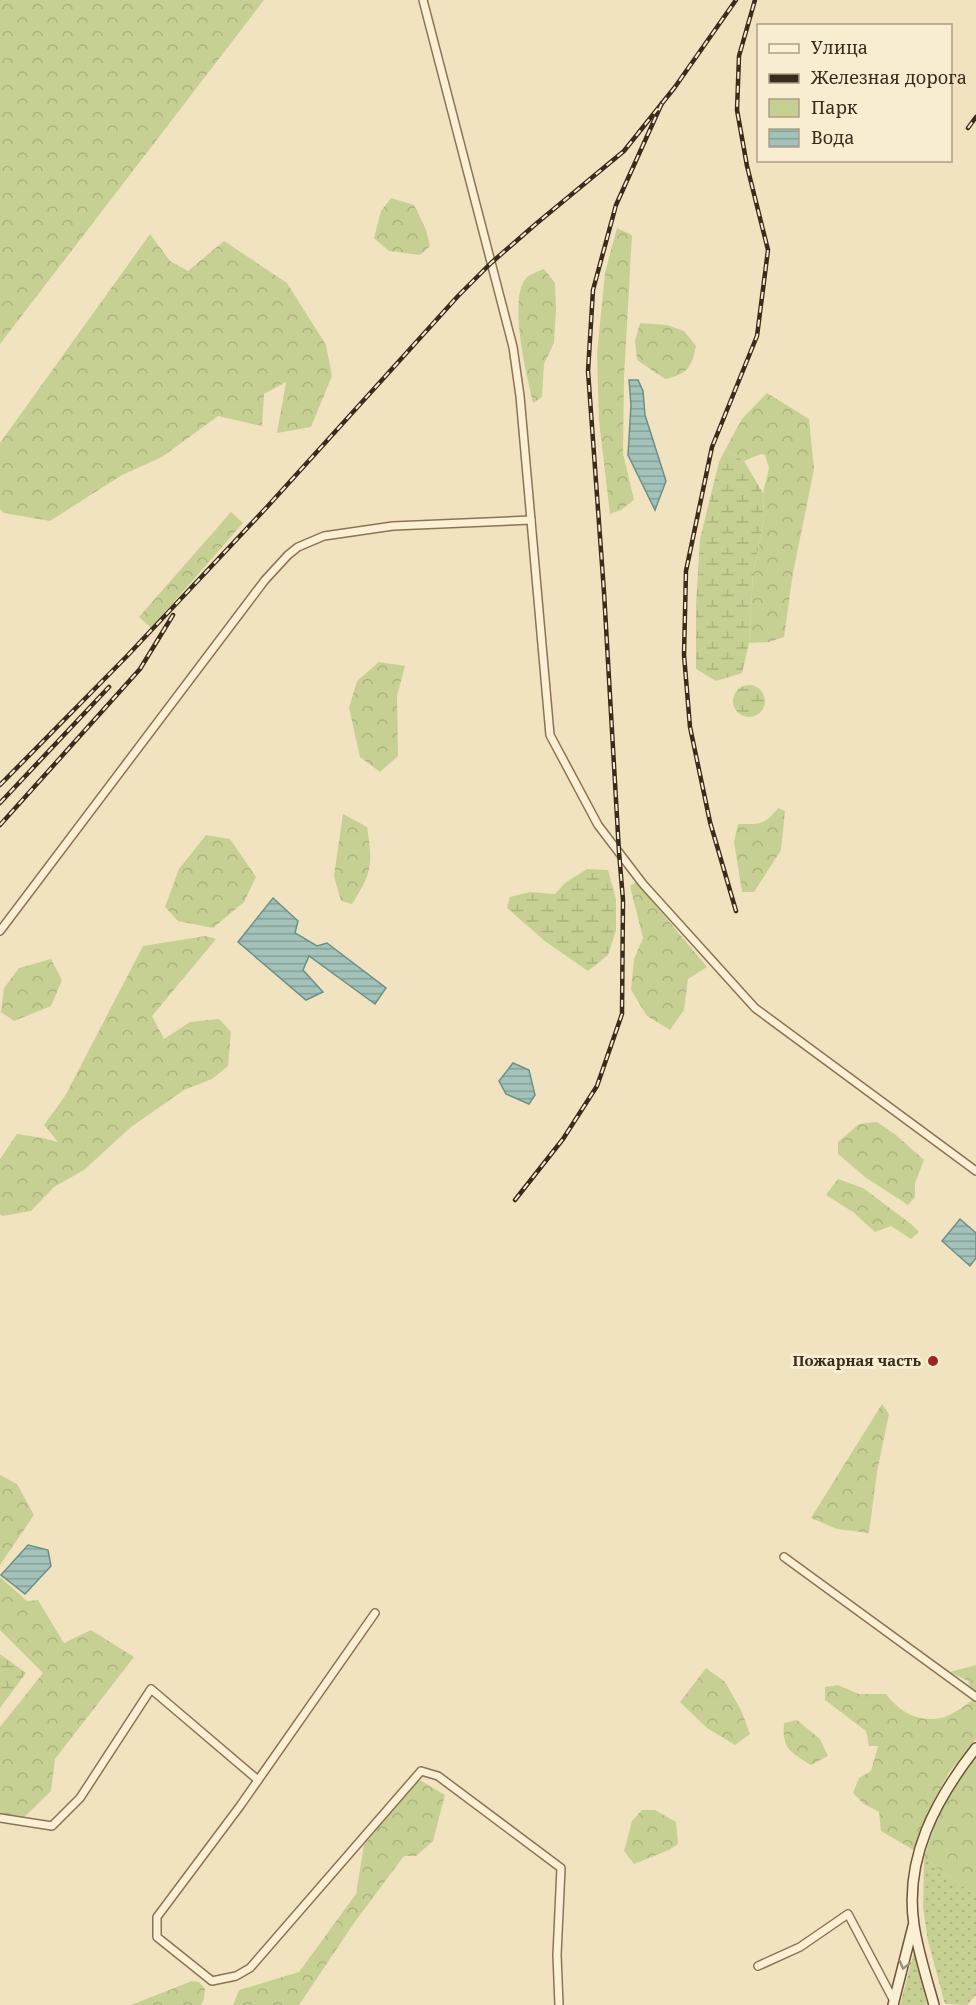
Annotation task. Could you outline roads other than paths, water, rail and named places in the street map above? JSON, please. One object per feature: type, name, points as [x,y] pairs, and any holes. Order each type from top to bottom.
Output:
[{"type":"main road","points":[[934,2005],[914,1924],[916,1867],[929,1821],[955,1775],[976,1748]]},
{"type":"main road","points":[[894,2003],[914,1924]]},
{"type":"street","points":[[423,0],[513,347],[520,396],[550,735],[598,825],[643,884],[755,1008],[976,1171]]},
{"type":"street","points":[[0,931],[265,580],[288,555],[324,536],[364,529],[531,519]]},
{"type":"street","points":[[784,1557],[976,1697]]},
{"type":"street","points":[[375,1613],[258,1780],[157,1917],[157,1937],[212,1981],[236,1976],[250,1968],[421,1771],[438,1776],[561,1868],[557,1955],[559,2005]]},
{"type":"street","points":[[0,1818],[52,1826],[80,1798],[151,1689],[258,1780]]},
{"type":"street","points":[[758,1966],[800,1947],[848,1914],[894,2003]]},
{"type":"water","points":[[629,380],[638,380],[643,391],[645,415],[666,481],[655,510],[628,455],[631,405]]},
{"type":"water","points":[[273,898],[298,921],[295,933],[317,946],[327,943],[386,988],[375,1004],[309,956],[303,970],[323,992],[306,1000],[238,942]]},
{"type":"water","points":[[513,1063],[529,1070],[535,1095],[529,1104],[506,1094],[499,1081]]},
{"type":"water","points":[[960,1219],[976,1233],[976,1258],[970,1266],[942,1241]]},
{"type":"water","points":[[28,1545],[48,1550],[51,1566],[25,1594],[1,1575]]},
{"type":"railway","points":[[0,785],[128,655],[267,507],[458,296],[491,263],[624,151],[675,87],[736,0]]},
{"type":"railway","points":[[736,911],[710,822],[690,727],[684,655],[686,571],[712,447],[757,336],[768,250],[747,166],[737,110],[739,56],[755,0]]},
{"type":"railway","points":[[515,1200],[563,1139],[597,1086],[622,1014],[623,900],[588,371],[593,290],[616,205],[662,103]]},
{"type":"railway","points":[[968,128],[976,117]]},
{"type":"railway","points":[[0,825],[140,669],[173,615]]},
{"type":"railway","points":[[0,803],[109,687]]},
{"type":"place","name":"Пожарная часть","points":[[933,1361]]}]
